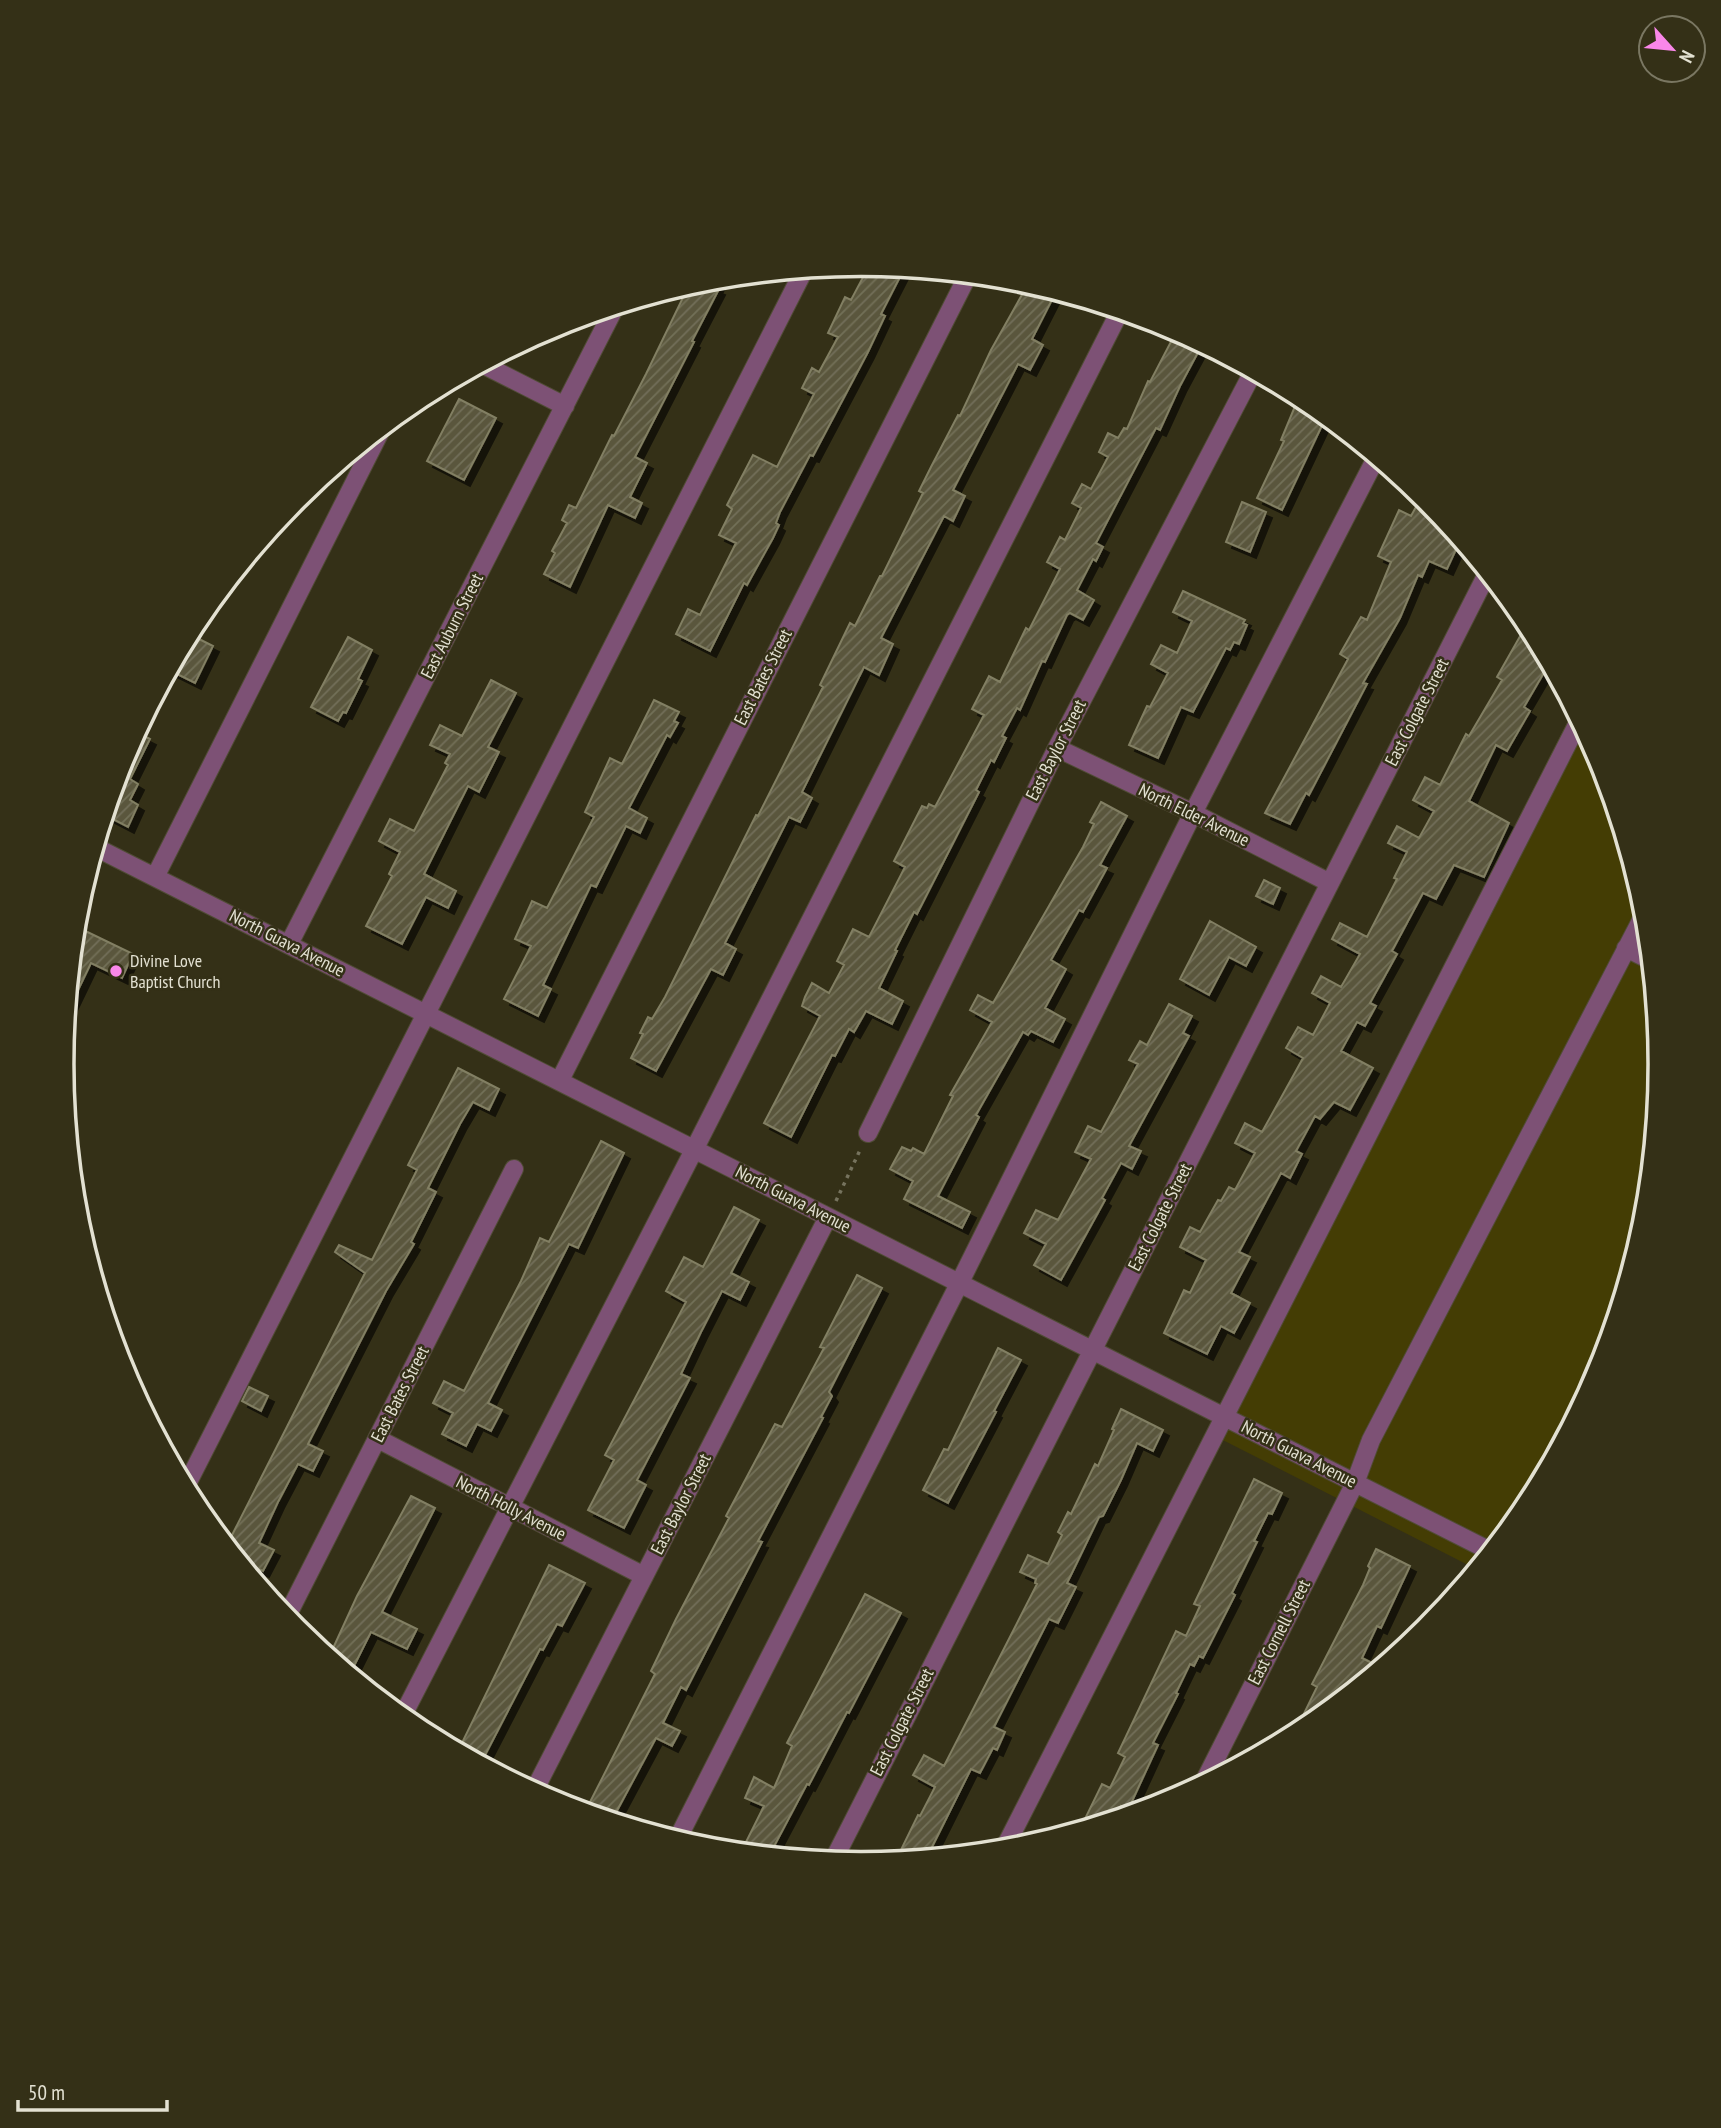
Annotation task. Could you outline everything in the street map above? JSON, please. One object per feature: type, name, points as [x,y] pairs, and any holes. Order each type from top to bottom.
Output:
[{"type":"street","points":[[191,1476],[799,280]]},
{"type":"street","name":"East Bates Street","points":[[560,1080],[963,284]]},
{"type":"street","name":"East Auburn Street","points":[[289,944],[609,319]]},
{"type":"street","points":[[407,1707],[695,1149],[1116,320]]},
{"type":"street","points":[[492,369],[565,406]]},
{"type":"street","name":"East Baylor Street","points":[[868,1133],[1056,748],[1249,379]]},
{"type":"street","points":[[155,877],[372,447]]},
{"type":"street","points":[[682,1830],[960,1284],[1193,813],[1372,466]]},
{"type":"street","name":"East Colgate Street","points":[[837,1850],[1483,582]]},
{"type":"street","points":[[1010,1837],[1573,732]]},
{"type":"street","name":"North Elder Avenue","points":[[1056,748],[1331,883]]},
{"type":"street","name":"North Guava Avenue","points":[[103,851],[1481,1548]]},
{"type":"street","name":"East Cornell Street","points":[[1210,1769],[1354,1483],[1378,1428],[1636,930]]},
{"type":"street","points":[[1626,948],[1640,955]]},
{"type":"street","name":"East Bates Street","points":[[292,1607],[514,1169]]},
{"type":"street","name":"East Baylor Street","points":[[539,1782],[828,1216]]},
{"type":"street","name":"North Holly Avenue","points":[[377,1439],[644,1576]]},
{"type":"path","points":[[828,1216],[868,1133]]},
{"type":"shaded area","points":[[1568,721],[1588,763],[1621,860],[1641,961],[1648,1064],[1641,1167],[1621,1268],[1588,1365],[1566,1412],[1515,1501],[1467,1565],[1207,1432]]},
{"type":"building","points":[[863,277],[899,279],[881,314],[885,316],[868,352],[813,456],[810,455],[780,512],[776,523],[779,525],[773,538],[747,585],[744,583],[710,651],[676,634],[688,609],[700,615],[736,543],[719,535],[732,509],[727,505],[753,455],[777,467],[814,394],[802,388],[812,368],[819,372],[838,337],[828,333],[845,297],[851,300]]},
{"type":"building","points":[[718,290],[635,457],[647,463],[630,497],[642,503],[635,518],[608,505],[570,587],[544,574],[555,553],[552,551],[567,523],[562,520],[569,505],[576,508],[683,298]]},
{"type":"building","points":[[1022,294],[1051,301],[1032,339],[1043,345],[1030,370],[1018,364],[953,490],[965,496],[953,521],[944,516],[881,638],[893,644],[879,675],[864,667],[802,792],[812,798],[800,822],[789,817],[725,943],[736,949],[723,975],[711,969],[656,1071],[631,1058],[643,1034],[640,1033],[648,1017],[652,1019],[665,997],[756,815],[758,816],[823,687],[820,685],[850,623],[855,626],[882,576],[923,493],[919,491],[958,415],[960,416],[991,350]]},
{"type":"building","points":[[1171,341],[1198,353],[1160,430],[1156,428],[1096,543],[1103,547],[1096,561],[1093,559],[1077,590],[1094,600],[1083,620],[1070,613],[1067,615],[1020,710],[1017,708],[1002,736],[1006,738],[994,762],[991,760],[976,790],[979,792],[917,914],[914,912],[895,950],[897,951],[879,988],[903,1001],[892,1024],[866,1011],[854,1032],[849,1029],[835,1056],[832,1055],[791,1137],[764,1123],[820,1016],[802,1006],[805,997],[812,983],[829,993],[844,965],[837,961],[853,929],[869,937],[905,867],[894,861],[922,806],[927,808],[929,804],[935,807],[984,715],[972,709],[989,676],[1000,682],[1026,628],[1029,630],[1060,569],[1047,562],[1060,537],[1065,540],[1081,508],[1072,503],[1082,484],[1091,489],[1108,457],[1099,452],[1108,433],[1118,438],[1124,428],[1127,429],[1148,381],[1150,382]]},
{"type":"building","points":[[459,399],[496,418],[464,480],[427,461]]},
{"type":"building","points":[[1294,408],[1321,427],[1282,510],[1257,498],[1284,441],[1281,440]]},
{"type":"building","points":[[1242,502],[1266,512],[1250,552],[1226,542]]},
{"type":"building","points":[[1416,507],[1456,550],[1447,569],[1429,561],[1422,577],[1418,575],[1400,618],[1363,683],[1367,684],[1309,795],[1306,793],[1290,824],[1265,813],[1348,659],[1340,654],[1361,617],[1367,620],[1391,562],[1378,556],[1399,510],[1411,516]]},
{"type":"building","points":[[1183,591],[1245,620],[1243,623],[1247,625],[1239,644],[1234,642],[1230,650],[1226,648],[1193,712],[1181,707],[1158,758],[1129,745],[1147,706],[1150,707],[1168,673],[1151,664],[1161,645],[1177,653],[1192,621],[1173,612]]},
{"type":"building","points":[[1520,636],[1544,673],[1524,707],[1530,711],[1507,751],[1496,745],[1469,801],[1509,823],[1484,877],[1454,865],[1436,899],[1423,893],[1392,951],[1397,954],[1370,1003],[1376,1006],[1365,1026],[1357,1022],[1341,1051],[1373,1068],[1350,1110],[1334,1102],[1320,1119],[1315,1116],[1296,1151],[1302,1154],[1290,1178],[1281,1173],[1239,1252],[1250,1257],[1231,1293],[1250,1303],[1234,1333],[1221,1326],[1207,1354],[1164,1333],[1184,1290],[1190,1293],[1206,1260],[1180,1247],[1190,1227],[1200,1232],[1218,1200],[1221,1201],[1229,1187],[1235,1190],[1255,1153],[1235,1143],[1245,1123],[1262,1132],[1303,1058],[1286,1048],[1298,1027],[1313,1035],[1330,1003],[1312,993],[1321,976],[1341,987],[1360,954],[1332,939],[1340,923],[1367,937],[1397,879],[1394,878],[1407,852],[1388,843],[1397,826],[1419,838],[1434,811],[1413,800],[1425,777],[1440,785],[1466,734],[1469,736],[1502,680],[1497,677]]},
{"type":"building","points":[[348,637],[372,650],[358,679],[362,681],[346,713],[343,712],[338,721],[311,707]]},
{"type":"building","points":[[199,639],[213,646],[195,683],[177,674]]},
{"type":"building","points":[[491,680],[516,693],[488,747],[499,752],[479,792],[468,786],[424,874],[456,891],[448,908],[426,897],[402,944],[366,926],[392,876],[389,874],[400,852],[379,841],[390,819],[414,831],[448,765],[445,763],[450,754],[430,745],[440,725],[462,736]]},
{"type":"building","points":[[654,700],[679,712],[674,721],[678,723],[670,737],[667,735],[629,808],[647,818],[640,833],[626,826],[596,887],[591,885],[543,985],[551,989],[538,1016],[504,999],[531,946],[515,939],[532,901],[547,908],[594,817],[585,812],[610,758],[622,764]]},
{"type":"building","points":[[145,737],[150,739],[130,779],[138,784],[130,800],[138,805],[128,827],[113,819]]},
{"type":"building","points":[[1101,802],[1127,816],[1100,865],[1107,868],[1083,912],[1079,910],[1051,960],[1066,969],[1045,1008],[1065,1019],[1053,1042],[1031,1031],[1028,1035],[1023,1032],[976,1115],[979,1117],[938,1196],[970,1212],[962,1228],[904,1199],[913,1181],[890,1169],[902,1147],[911,1151],[913,1148],[924,1154],[953,1096],[950,1095],[992,1022],[970,1010],[978,995],[993,1003],[1083,847],[1094,824],[1090,822]]},
{"type":"building","points":[[1264,880],[1280,888],[1273,904],[1256,896]]},
{"type":"building","points":[[1210,921],[1256,947],[1246,966],[1229,957],[1209,995],[1180,979]]},
{"type":"building","name":"Divine Love Baptist Church","points":[[85,931],[133,954],[122,978],[91,963],[77,992]]},
{"type":"building","points":[[1169,1004],[1192,1016],[1183,1033],[1189,1036],[1129,1146],[1141,1151],[1132,1169],[1121,1163],[1102,1198],[1105,1200],[1061,1280],[1034,1265],[1046,1244],[1024,1233],[1036,1210],[1058,1220],[1091,1159],[1075,1152],[1088,1126],[1101,1132],[1138,1064],[1129,1060],[1140,1041],[1147,1045]]},
{"type":"building","points":[[458,1068],[499,1089],[489,1110],[473,1102],[428,1188],[436,1192],[411,1242],[414,1244],[386,1291],[308,1444],[323,1451],[313,1471],[298,1464],[259,1543],[274,1550],[263,1571],[257,1568],[231,1536],[365,1273],[335,1252],[339,1245],[372,1260],[417,1170],[408,1165]]},
{"type":"building","points":[[601,1141],[624,1153],[578,1248],[569,1244],[488,1403],[502,1410],[491,1431],[477,1424],[466,1446],[442,1434],[453,1413],[433,1403],[444,1381],[464,1391],[521,1281],[540,1238],[549,1242]]},
{"type":"building","points":[[734,1207],[759,1220],[731,1273],[749,1282],[740,1300],[722,1291],[701,1332],[681,1374],[690,1378],[637,1480],[646,1485],[624,1528],[588,1510],[614,1460],[605,1455],[686,1302],[666,1291],[684,1257],[703,1267]]},
{"type":"building","points":[[857,1275],[882,1288],[829,1392],[832,1396],[821,1417],[823,1418],[758,1541],[762,1542],[686,1690],[681,1687],[663,1723],[680,1731],[672,1746],[656,1738],[617,1812],[590,1802],[655,1674],[651,1671],[729,1518],[726,1516],[775,1424],[782,1427],[824,1348],[820,1347]]},
{"type":"building","points":[[998,1348],[1021,1360],[948,1503],[923,1490],[944,1449],[948,1450]]},
{"type":"building","points":[[249,1387],[268,1396],[261,1411],[242,1401]]},
{"type":"building","points":[[1121,1409],[1163,1430],[1153,1451],[1137,1443],[1103,1516],[1099,1517],[1067,1583],[1076,1587],[1058,1623],[1049,1619],[994,1727],[1005,1732],[997,1750],[993,1748],[980,1773],[971,1769],[932,1847],[901,1849],[935,1787],[913,1775],[924,1755],[944,1766],[1037,1584],[1036,1579],[1020,1572],[1028,1555],[1048,1564],[1062,1535],[1058,1532],[1068,1512],[1071,1514],[1095,1464],[1098,1466],[1114,1430],[1112,1429]]},
{"type":"building","points":[[1254,1479],[1282,1493],[1254,1541],[1257,1542],[1232,1593],[1235,1595],[1203,1658],[1199,1656],[1194,1666],[1190,1664],[1153,1743],[1158,1745],[1132,1802],[1086,1817],[1102,1784],[1110,1788],[1125,1757],[1118,1753],[1176,1631],[1186,1636],[1200,1606],[1194,1604]]},
{"type":"building","points":[[411,1496],[435,1508],[382,1612],[417,1629],[407,1649],[371,1632],[354,1666],[333,1648],[357,1596]]},
{"type":"building","points":[[1376,1549],[1410,1566],[1381,1628],[1377,1626],[1362,1658],[1371,1663],[1304,1714],[1317,1687],[1312,1684],[1363,1585],[1370,1568],[1368,1566]]},
{"type":"building","points":[[549,1565],[585,1583],[562,1626],[557,1624],[543,1650],[540,1649],[485,1756],[462,1743]]},
{"type":"building","points":[[865,1594],[901,1613],[849,1713],[847,1712],[774,1846],[746,1842],[764,1806],[745,1798],[754,1777],[774,1788],[792,1746],[787,1743]]},
{"type":"place","name":"Divine Love Baptist Church","points":[[116,971]]}]
